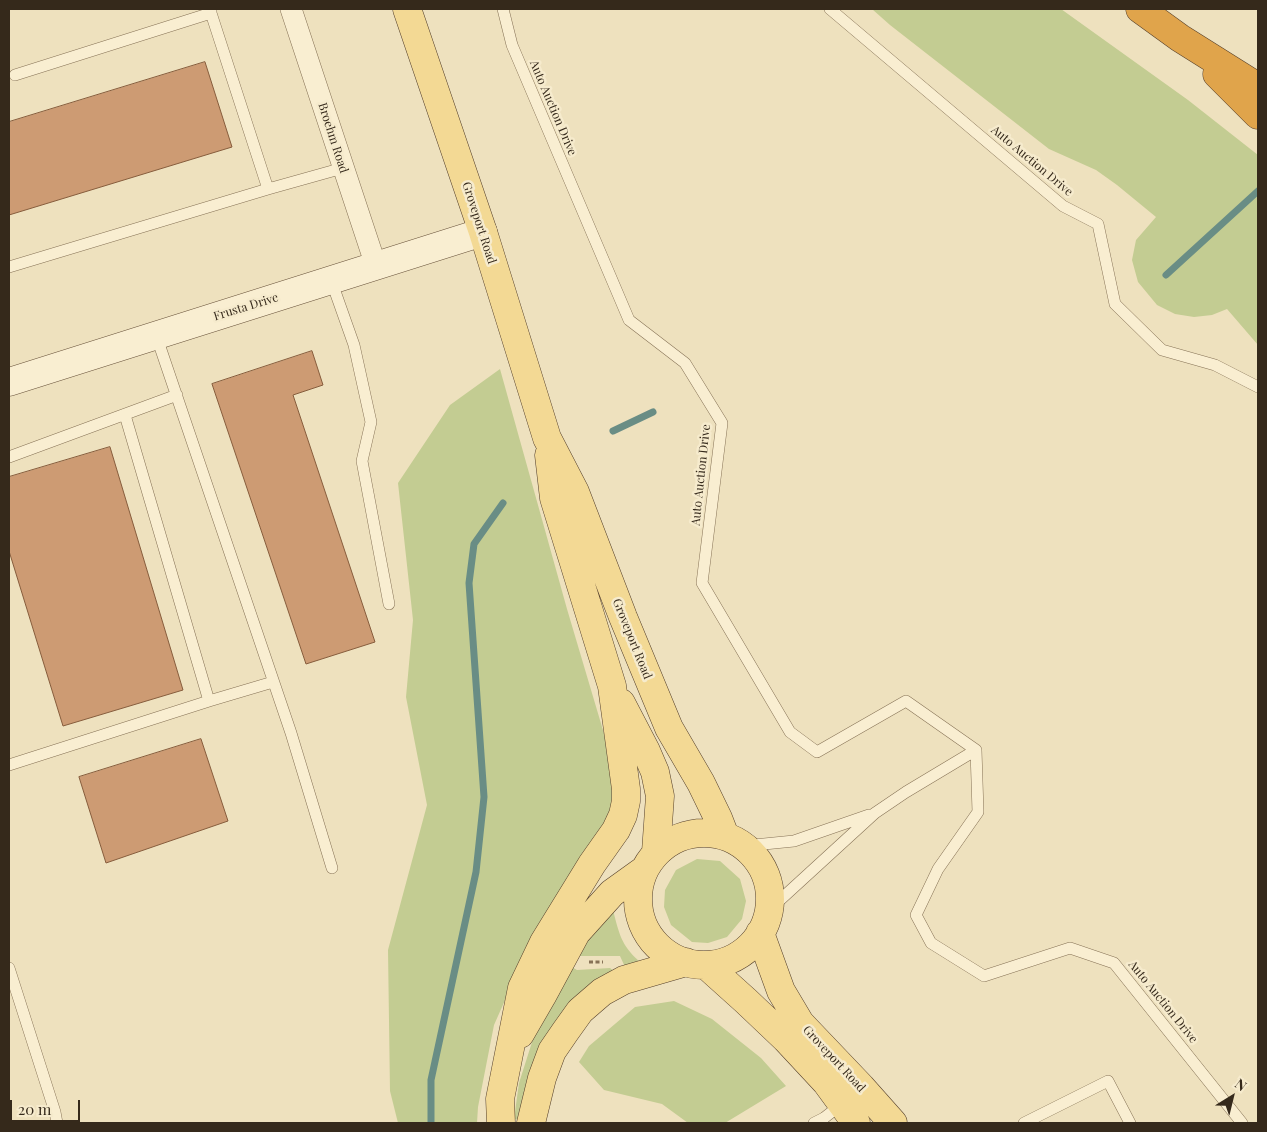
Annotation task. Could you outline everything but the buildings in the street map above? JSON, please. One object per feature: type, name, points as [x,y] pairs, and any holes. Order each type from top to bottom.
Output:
[{"type":"highway","points":[[1140,9],[1180,38],[1258,87]]},
{"type":"highway","points":[[1180,38],[1258,115]]},
{"type":"main road","name":"Groveport Road","points":[[407,9],[483,232],[547,438],[575,492],[623,617],[669,728],[701,783],[718,818],[734,841]]},
{"type":"main road","name":"Groveport Road","points":[[501,1123],[500,1099],[522,988],[544,942],[592,864],[616,830],[626,801],[612,686],[554,498],[547,438]]},
{"type":"main road","name":"Groveport Road","points":[[509,1051],[542,996],[576,933],[612,893],[650,861],[660,796],[655,772],[612,686]]},
{"type":"main road","points":[[532,1123],[542,1078],[552,1051],[580,1011],[602,992],[624,980],[696,963],[719,963],[735,957],[749,947],[764,922],[769,892],[765,875],[757,859],[734,841],[706,832],[688,834],[671,841],[650,861],[638,892],[639,912],[647,933],[661,950],[696,963]]},
{"type":"main road","name":"Groveport Road","points":[[764,922],[781,991],[800,1023],[853,1101]]},
{"type":"main road","name":"Groveport Road","points":[[696,963],[746,1001],[786,1039],[826,1082],[853,1101],[893,1123]]},
{"type":"street","name":"Broehm Road","points":[[291,9],[376,266]]},
{"type":"street","name":"Frusta Drive","points":[[9,382],[483,232]]},
{"type":"lane","name":"Auto Auction Drive","points":[[503,9],[512,45],[629,320],[685,363],[722,423],[702,582],[790,732],[817,752],[906,701],[976,750],[978,812],[938,869],[916,915],[931,943],[984,976],[1070,948],[1114,963],[1242,1123]]},
{"type":"lane","name":"Auto Auction Drive","points":[[830,9],[1063,206],[1098,224],[1115,304],[1162,350],[1215,365],[1258,387]]},
{"type":"lane","points":[[15,75],[211,11],[268,189]]},
{"type":"lane","points":[[9,266],[343,168]]},
{"type":"lane","points":[[331,280],[354,345],[371,422],[362,461],[389,604]]},
{"type":"lane","points":[[156,335],[291,733],[332,868]]},
{"type":"lane","points":[[9,457],[177,395]]},
{"type":"lane","points":[[125,415],[209,701]]},
{"type":"lane","points":[[9,765],[273,682]]},
{"type":"lane","points":[[764,922],[875,813],[976,750]]},
{"type":"lane","points":[[734,841],[794,841],[875,813]]},
{"type":"lane","points":[[9,968],[57,1123]]},
{"type":"lane","points":[[1024,1123],[1108,1081],[1130,1123]]},
{"type":"lane","points":[[814,1123],[853,1101]]},
{"type":"path","points":[[585,962],[604,962]]},
{"type":"green space","points":[[872,9],[1061,9],[1188,100],[1258,155],[1258,345],[1227,309],[1212,315],[1194,317],[1175,314],[1157,305],[1138,282],[1132,260],[1136,240],[1156,217],[1096,170],[1049,149]]},
{"type":"green space","points":[[500,369],[567,609],[616,774],[610,825],[529,946],[494,1025],[478,1107],[477,1123],[398,1123],[390,1091],[388,950],[427,805],[406,697],[413,620],[398,483],[450,405]]},
{"type":"green space","points":[[697,859],[720,861],[740,879],[746,901],[742,919],[727,937],[708,943],[692,942],[671,925],[664,907],[665,890],[676,870]]},
{"type":"green space","points":[[613,910],[624,944],[639,961],[625,967],[620,956],[578,956],[575,953]]},
{"type":"green space","points":[[568,965],[577,970],[610,968],[615,972],[520,1120],[514,1119],[519,1083],[533,1039]]},
{"type":"green space","points":[[674,1001],[712,1019],[761,1058],[786,1086],[725,1123],[688,1123],[662,1104],[604,1090],[579,1062],[589,1046],[635,1007]]},
{"type":"waterway","points":[[1166,275],[1258,191]]},
{"type":"waterway","points":[[613,431],[653,412]]},
{"type":"waterway","points":[[431,1123],[431,1080],[476,872],[484,797],[469,583],[474,544],[503,503]]}]
